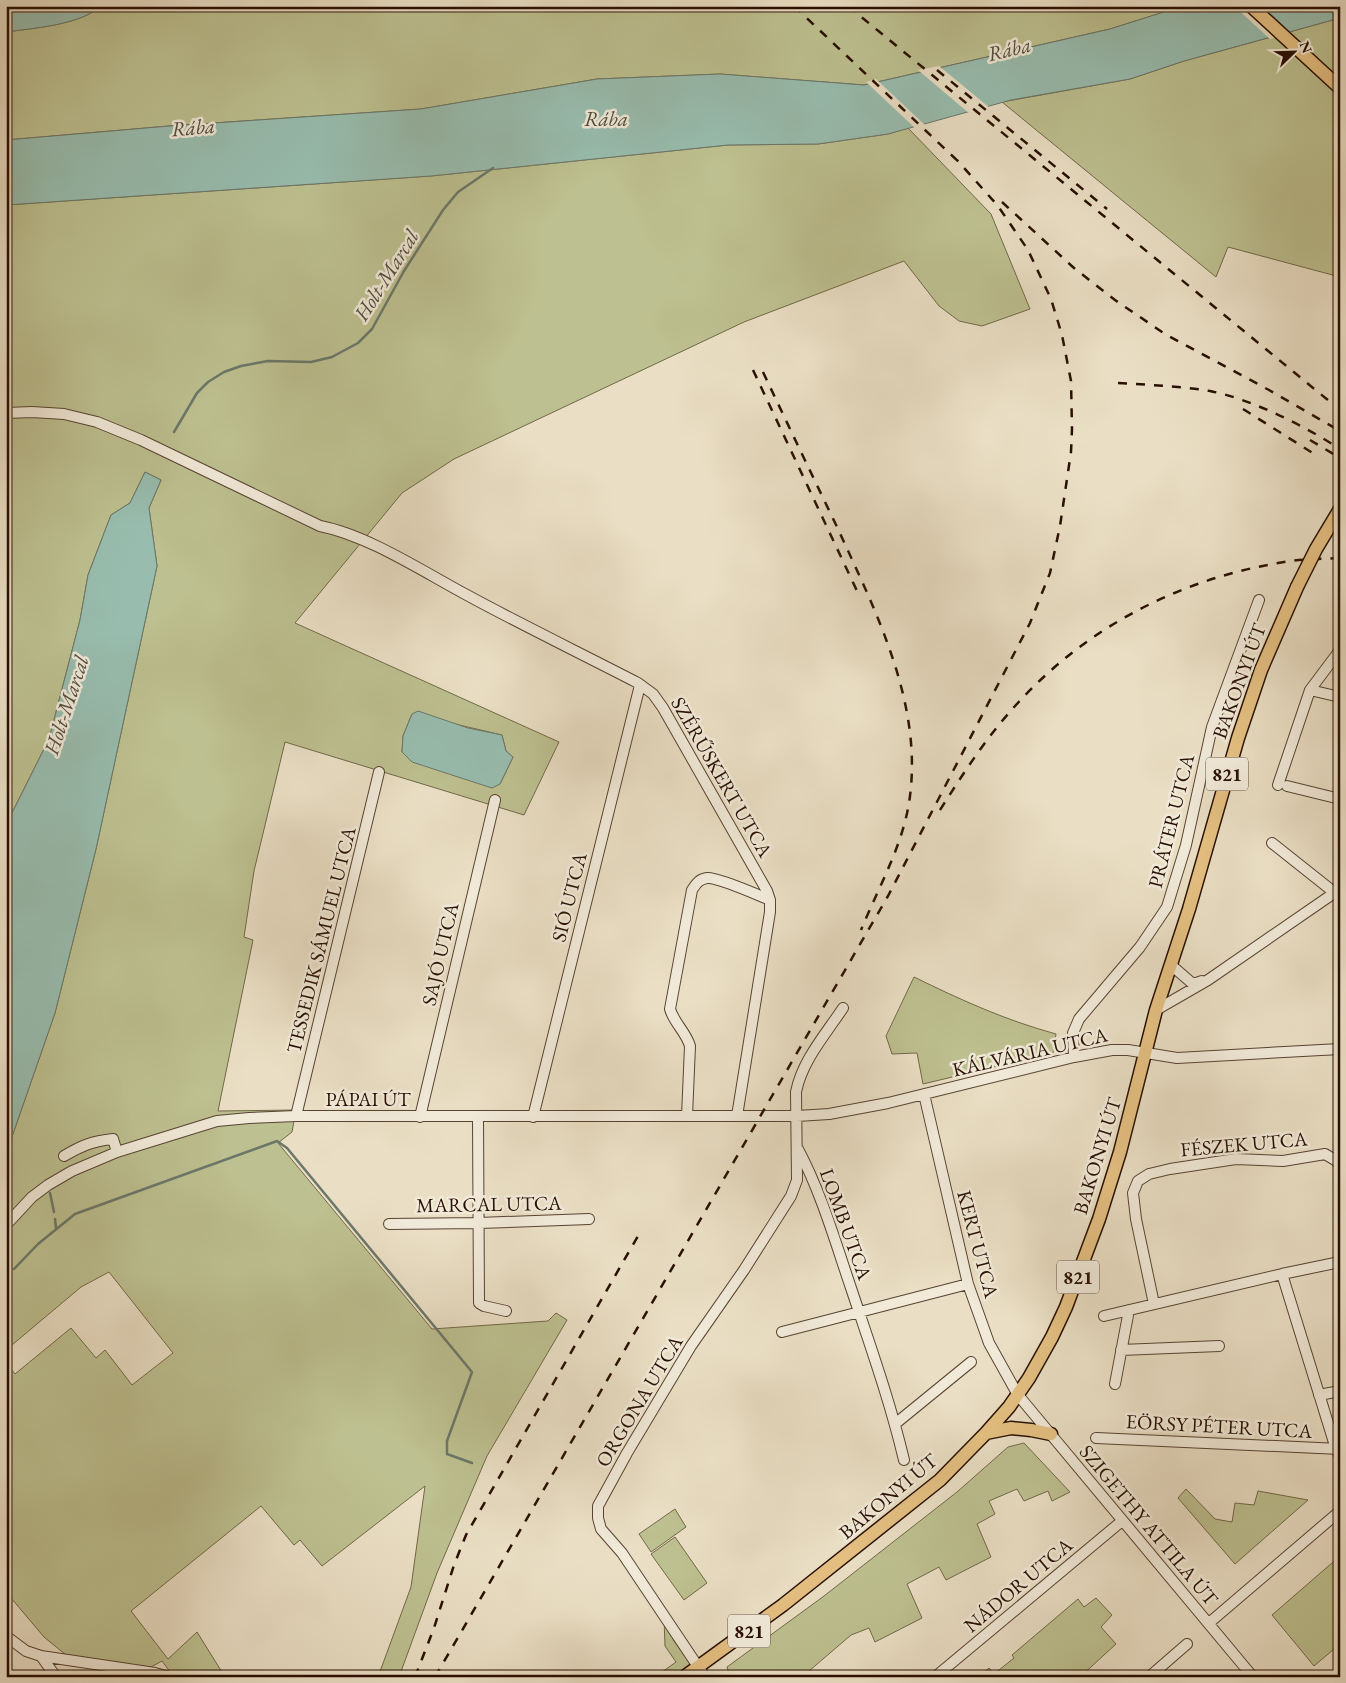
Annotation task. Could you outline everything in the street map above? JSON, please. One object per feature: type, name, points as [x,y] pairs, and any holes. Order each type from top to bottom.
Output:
[{"type":"main road","points":[[1251,6],[1340,88]]},
{"type":"main road","name":"BAKONYI ÚT","points":[[684,1677],[701,1672],[921,1496],[952,1469],[986,1433],[1018,1395],[1029,1378],[1052,1337],[1079,1275],[1120,1152],[1156,1010],[1172,965],[1246,712],[1268,653],[1297,588],[1316,549],[1340,509]]},
{"type":"main road","points":[[986,1433],[1011,1428],[1051,1434]]},
{"type":"street","name":"SZÉRŰSKERT UTCA","points":[[6,413],[64,414],[97,422],[141,440],[320,526],[331,528],[375,546],[640,685],[652,694],[663,708],[767,891],[770,900]]},
{"type":"street","name":"PRÁTER UTCA","points":[[1074,1057],[1073,1033],[1079,1019],[1140,947],[1167,907],[1186,845],[1212,727],[1259,600]]},
{"type":"street","points":[[1340,650],[1310,690],[1282,786],[1340,799]]},
{"type":"street","name":"SIÓ UTCA","points":[[533,1117],[640,685]]},
{"type":"street","points":[[1310,690],[1340,697]]},
{"type":"street","name":"TESSEDIK SÁMUEL UTCA","points":[[296,1116],[379,772]]},
{"type":"street","name":"SAJÓ UTCA","points":[[420,1117],[495,800]]},
{"type":"street","points":[[1156,1010],[1208,980],[1337,891],[1272,843]]},
{"type":"street","points":[[687,1116],[690,1046],[672,1017],[670,1009],[692,890],[697,882],[707,878],[770,900],[770,912],[736,1116]]},
{"type":"street","points":[[1172,965],[1192,984],[1208,980]]},
{"type":"street","name":"LOMB UTCA","points":[[843,1008],[805,1065],[798,1080],[796,1092],[797,1148],[810,1171],[859,1312],[895,1424],[904,1460]]},
{"type":"street","name":"KÁLVÁRIA UTCA","points":[[760,1117],[829,1114],[924,1094],[1074,1057],[1112,1050],[1145,1052],[1177,1058],[1340,1049]]},
{"type":"street","name":"KERT UTCA","points":[[924,1094],[968,1284],[989,1343],[1018,1395]]},
{"type":"street","name":"PÁPAI ÚT","points":[[6,1226],[32,1197],[48,1184],[72,1171],[117,1152],[217,1121],[296,1116],[478,1118],[760,1117]]},
{"type":"street","points":[[478,1118],[479,1302],[506,1312]]},
{"type":"street","points":[[64,1156],[81,1146],[98,1140],[113,1140],[117,1152]]},
{"type":"street","name":"ORGONA UTCA","points":[[701,1672],[622,1553],[602,1529],[598,1518],[598,1506],[627,1453],[691,1346],[744,1270],[791,1196],[797,1180],[797,1148]]},
{"type":"street","name":"FÉSZEK UTCA","points":[[1154,1304],[1136,1219],[1133,1193],[1138,1181],[1149,1174],[1170,1169],[1236,1159],[1283,1161],[1325,1154],[1336,1160],[1340,1165]]},
{"type":"street","name":"MARCAL UTCA","points":[[389,1224],[589,1219]]},
{"type":"street","points":[[1104,1316],[1340,1262]]},
{"type":"street","points":[[1282,1274],[1338,1452]]},
{"type":"street","points":[[782,1332],[968,1284]]},
{"type":"street","points":[[1115,1384],[1129,1310]]},
{"type":"street","points":[[1121,1350],[1219,1346]]},
{"type":"street","points":[[895,1424],[971,1362]]},
{"type":"street","points":[[1319,1395],[1340,1391]]},
{"type":"street","name":"SZIGETHY ATTILA ÚT","points":[[1018,1395],[1254,1677]]},
{"type":"street","name":"EÖRSY PÉTER UTCA","points":[[1096,1438],[1338,1452]]},
{"type":"street","points":[[1209,1623],[1340,1511]]},
{"type":"street","name":"NÁDOR UTCA","points":[[935,1677],[1122,1520]]},
{"type":"street","points":[[6,1636],[26,1651],[41,1656],[155,1673],[168,1677]]},
{"type":"street","points":[[1149,1677],[1188,1644]]},
{"type":"street","points":[[41,1656],[56,1677]]},
{"type":"shaded area","points":[[101,6],[1183,6],[1110,29],[864,85],[720,74],[597,79],[421,109],[169,126],[6,140],[6,32],[69,22],[81,18]]},
{"type":"shaded area","points":[[1340,18],[1340,277],[1228,247],[1216,277],[1002,102],[1130,79],[1184,61]]},
{"type":"shaded area","points":[[908,128],[991,214],[1030,309],[982,326],[959,321],[939,306],[904,261],[744,322],[454,459],[402,493],[295,623],[559,742],[524,815],[285,742],[254,871],[244,937],[253,940],[218,1111],[296,1110],[292,1132],[278,1143],[432,1329],[548,1321],[556,1313],[567,1320],[487,1456],[437,1573],[399,1677],[378,1677],[411,1587],[425,1486],[322,1566],[300,1540],[294,1545],[261,1506],[131,1611],[168,1659],[197,1632],[225,1677],[174,1677],[162,1661],[149,1668],[66,1655],[44,1637],[6,1592],[6,1363],[15,1374],[71,1328],[96,1358],[105,1350],[132,1385],[173,1353],[109,1272],[81,1287],[6,1350],[6,1154],[55,1013],[96,849],[157,566],[149,508],[161,480],[145,472],[130,503],[111,515],[88,575],[80,620],[49,739],[6,825],[6,205],[431,176],[728,145],[818,144],[888,134]],"holes":[[[412,714],[502,735],[506,751],[513,757],[500,784],[402,752],[403,736]]]},
{"type":"shaded area","points":[[914,977],[984,1009],[1056,1034],[1053,1053],[923,1084],[917,1053],[892,1054],[886,1036]]},
{"type":"shaded area","points":[[1024,1443],[1070,1492],[1052,1501],[1048,1491],[1024,1501],[1017,1489],[989,1501],[995,1514],[977,1524],[991,1557],[946,1580],[939,1567],[907,1584],[922,1618],[875,1642],[869,1628],[851,1635],[802,1677],[730,1677],[727,1667],[824,1596],[957,1492],[1008,1447]]},
{"type":"shaded area","points":[[1186,1489],[1215,1519],[1232,1522],[1235,1503],[1254,1505],[1258,1491],[1308,1500],[1235,1564],[1178,1498]]},
{"type":"shaded area","points":[[675,1509],[686,1527],[651,1552],[639,1534]]},
{"type":"shaded area","points":[[675,1537],[707,1583],[684,1600],[651,1554]]},
{"type":"shaded area","points":[[1340,1556],[1340,1644],[1314,1666],[1272,1615]]},
{"type":"shaded area","points":[[1096,1598],[1112,1615],[1101,1627],[1116,1644],[1080,1677],[978,1677],[989,1668],[994,1674],[1014,1658],[1012,1655],[1078,1599],[1084,1607]]},
{"type":"shaded area","points":[[664,1619],[674,1641],[693,1667],[680,1677],[655,1677],[676,1662],[665,1646]]},
{"type":"water","points":[[6,6],[101,6],[81,18],[69,22],[6,32]]},
{"type":"water","name":"Rába","points":[[1183,6],[1340,6],[1340,18],[1184,61],[1130,79],[1011,100],[888,134],[818,144],[728,145],[431,176],[6,205],[6,140],[169,126],[421,109],[597,79],[720,74],[864,85],[1110,29]]},
{"type":"water","points":[[145,472],[161,480],[149,508],[157,566],[96,849],[55,1013],[6,1154],[6,825],[49,739],[80,620],[88,575],[111,515],[130,503]]},
{"type":"water","points":[[418,711],[468,728],[502,735],[506,751],[513,757],[500,784],[492,788],[412,762],[402,752],[403,736],[412,714]]},
{"type":"pier","points":[[1234,6],[1260,6],[1290,34],[1270,39]]},
{"type":"pier","points":[[939,66],[990,108],[970,114],[918,70]]},
{"type":"pier","points":[[876,79],[926,126],[916,129],[866,82]]},
{"type":"waterway","name":"Holt-Marcal","points":[[174,432],[197,393],[208,382],[224,372],[241,366],[268,361],[311,362],[332,357],[358,343],[372,329],[404,271],[443,210],[458,192],[493,168]]},
{"type":"waterway","points":[[14,1269],[38,1244],[75,1214],[277,1141],[287,1148],[472,1372],[447,1441],[447,1454],[472,1463]]},
{"type":"waterway","points":[[50,1193],[54,1212]]},
{"type":"waterway","points":[[55,1219],[56,1228]]},
{"type":"railway","points":[[794,6],[962,165]]},
{"type":"railway","points":[[848,6],[1340,410]]},
{"type":"railway","points":[[937,70],[1107,209]]},
{"type":"railway","points":[[435,1677],[888,896],[1030,623],[1050,573],[1060,526],[1071,452],[1071,381],[1062,335],[1051,299],[1028,250],[998,206],[957,160]]},
{"type":"railway","points":[[1002,202],[1074,268],[1115,300],[1165,334],[1340,431]]},
{"type":"railway","points":[[753,370],[858,593]]},
{"type":"railway","points":[[763,372],[838,529],[881,625],[903,692],[909,726],[912,761],[907,814],[897,848],[861,930]]},
{"type":"railway","points":[[1118,383],[1210,391],[1243,400],[1311,431],[1340,449]]},
{"type":"railway","points":[[1243,409],[1319,457]]},
{"type":"railway","points":[[1310,440],[1340,458]]},
{"type":"railway","points":[[940,810],[998,725],[1067,656],[1100,632],[1172,594],[1210,580],[1250,569],[1291,561],[1340,558]]},
{"type":"railway","points":[[415,1677],[466,1535],[642,1229]]}]
